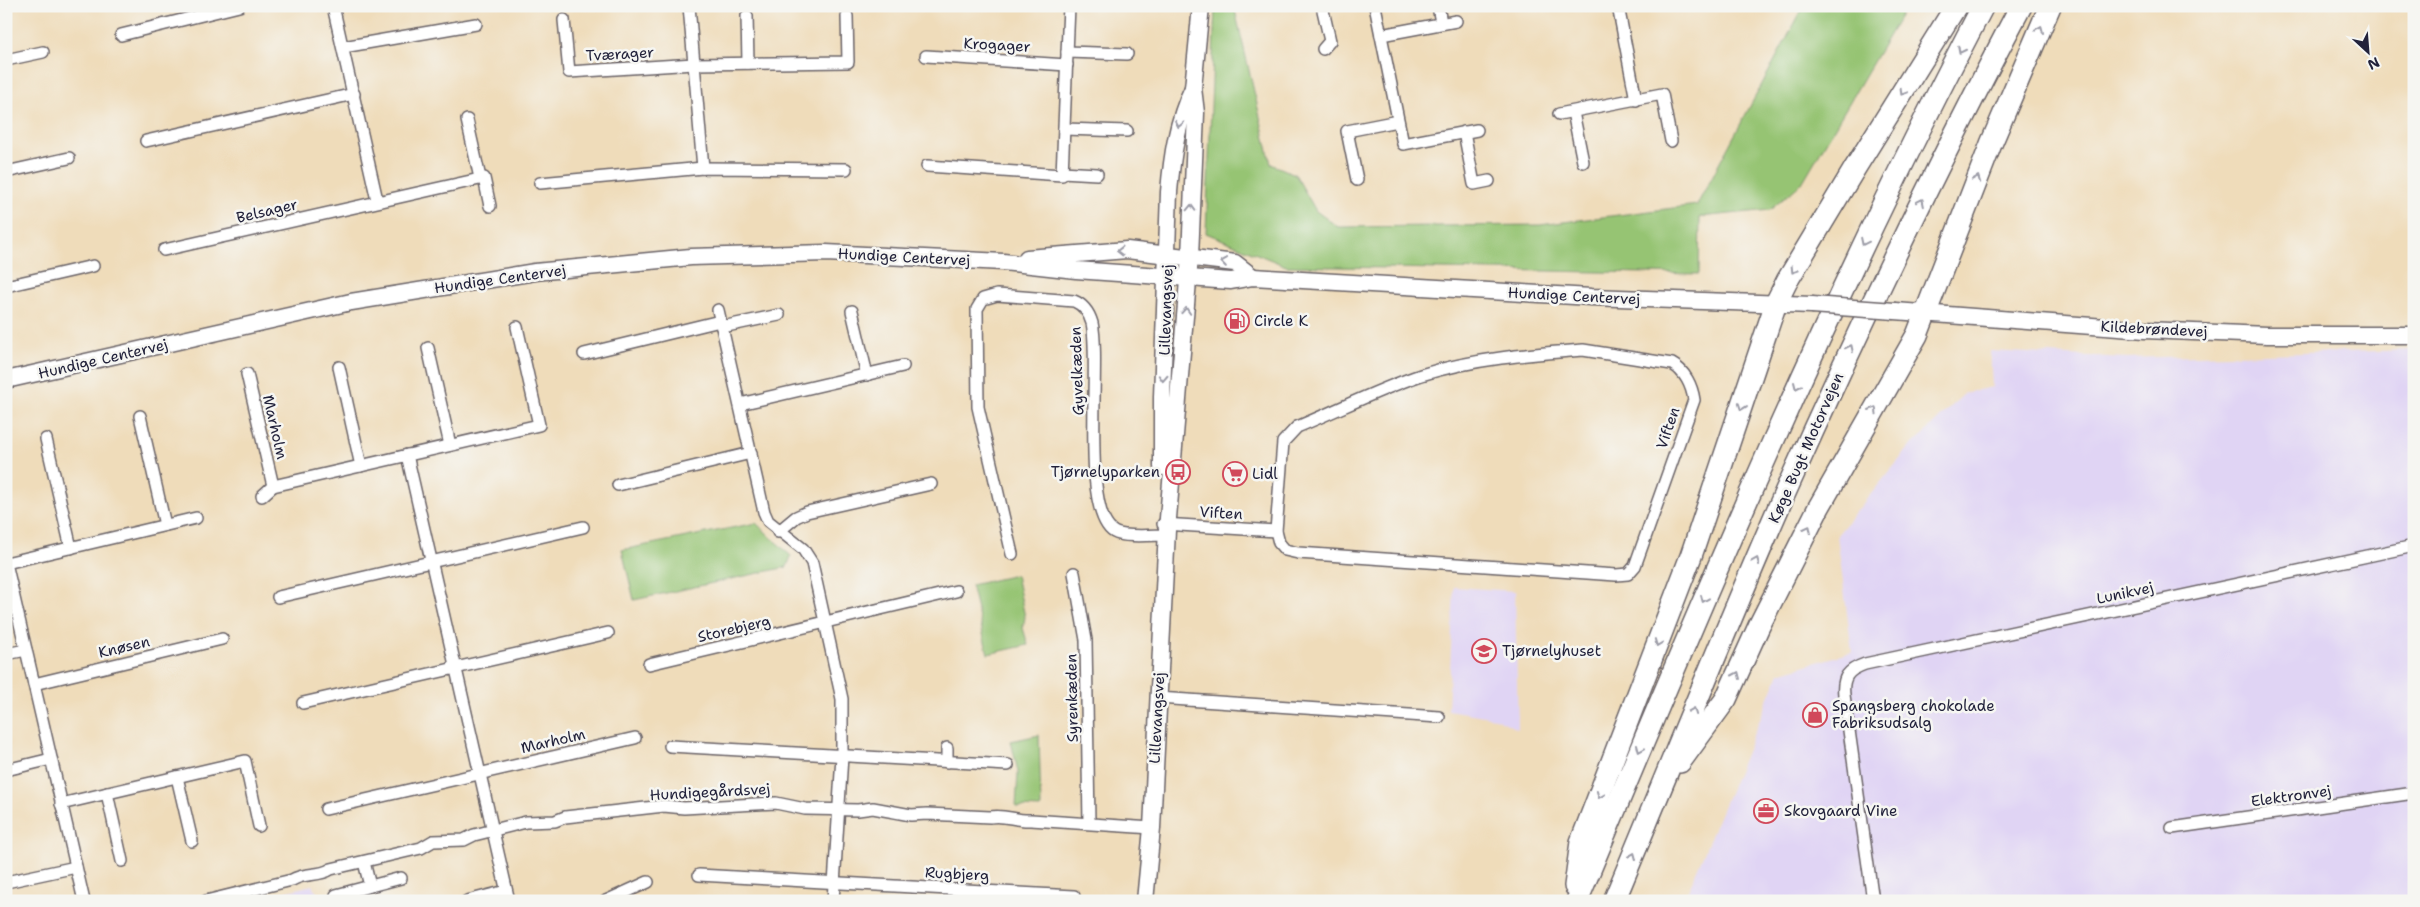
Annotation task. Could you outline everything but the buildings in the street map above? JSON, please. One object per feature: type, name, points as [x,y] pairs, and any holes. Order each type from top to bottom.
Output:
[{"type":"highway","points":[[1572,901],[1581,842],[1691,556],[1776,303],[1787,281],[1855,168],[1956,6]]},
{"type":"highway","points":[[1577,901],[1744,503],[1817,342],[1898,172],[1983,6]]},
{"type":"highway","name":"Køge Bugt Motorvejen","points":[[1614,901],[1783,497],[1846,357],[1933,176],[2021,6]]},
{"type":"highway","points":[[1661,788],[1726,699],[1759,626],[1819,507],[1917,334],[1990,144],[2050,6]]},
{"type":"street","points":[[122,35],[239,6]]},
{"type":"street","points":[[333,6],[377,200]]},
{"type":"street","points":[[688,6],[703,168]]},
{"type":"street","points":[[927,166],[1062,175],[1069,6]]},
{"type":"street","name":"Lillevangsvej","points":[[1144,901],[1152,828],[1166,528],[1190,257],[1196,113],[1193,88],[1201,6]]},
{"type":"street","points":[[1322,6],[1330,42],[1323,49]]},
{"type":"street","points":[[1375,6],[1403,144],[1476,130]]},
{"type":"street","points":[[1438,6],[1441,23]]},
{"type":"street","points":[[1618,6],[1636,100]]},
{"type":"street","points":[[747,16],[748,62]]},
{"type":"street","name":"Tværager","points":[[564,20],[569,72],[748,62],[848,62],[847,16]]},
{"type":"street","points":[[1381,35],[1456,21]]},
{"type":"street","points":[[343,47],[476,24]]},
{"type":"street","points":[[6,60],[43,52]]},
{"type":"street","points":[[1067,52],[1127,54]]},
{"type":"street","name":"Krogager","points":[[926,56],[1067,64]]},
{"type":"street","name":"Lillevangsvej","points":[[1166,528],[1162,397],[1172,162],[1181,112],[1193,88]]},
{"type":"street","points":[[146,141],[354,94]]},
{"type":"street","points":[[1559,114],[1662,94],[1671,141]]},
{"type":"street","points":[[1573,112],[1583,162]]},
{"type":"street","points":[[467,120],[480,178],[484,178],[490,206]]},
{"type":"street","points":[[1357,180],[1347,131],[1398,121]]},
{"type":"street","points":[[1064,128],[1127,131]]},
{"type":"street","points":[[1464,132],[1474,184],[1489,181]]},
{"type":"street","points":[[6,172],[70,158]]},
{"type":"street","points":[[540,184],[703,168],[846,169]]},
{"type":"street","points":[[1062,172],[1098,174]]},
{"type":"street","name":"Belsager","points":[[164,250],[480,178]]},
{"type":"street","name":"Hundige Centervej","points":[[1003,262],[1102,251],[1168,254],[1235,263],[1253,277]]},
{"type":"street","name":"Hundige Centervej","points":[[6,380],[351,302],[535,272],[691,257],[826,254],[1003,262],[1067,269],[1231,281],[1253,277],[1591,297],[1776,303],[1895,310]]},
{"type":"street","points":[[6,286],[93,266]]},
{"type":"street","name":"Gyvelkæden","points":[[1012,554],[982,425],[977,393],[977,310],[983,299],[997,295],[1074,301],[1082,304],[1094,334],[1095,474],[1101,511],[1107,524],[1114,532],[1126,534],[1166,528]]},
{"type":"street","name":"Kildebrøndevej","points":[[1895,310],[2146,330],[2267,335],[2414,334]]},
{"type":"street","points":[[852,312],[867,375]]},
{"type":"street","points":[[584,354],[720,319],[779,315]]},
{"type":"street","points":[[720,319],[764,512],[768,521],[778,532],[803,549],[812,563],[842,699],[842,756],[834,901]]},
{"type":"street","points":[[516,327],[539,425]]},
{"type":"street","points":[[428,348],[450,445]]},
{"type":"street","name":"Viften","points":[[1583,350],[1672,364],[1681,369],[1692,391],[1694,400],[1635,566],[1628,574],[1616,575],[1298,553],[1285,550],[1279,543],[1276,531],[1281,454],[1283,442],[1288,434],[1297,427],[1420,375],[1447,368],[1522,356],[1583,350]]},
{"type":"street","points":[[740,404],[904,366]]},
{"type":"street","points":[[339,367],[361,466]]},
{"type":"street","name":"Marholm","points":[[247,374],[273,486]]},
{"type":"street","points":[[140,416],[165,525]]},
{"type":"street","points":[[262,496],[273,486],[406,455],[539,425],[551,429]]},
{"type":"street","points":[[46,439],[71,548]]},
{"type":"street","points":[[618,485],[751,453]]},
{"type":"street","points":[[406,455],[508,896],[467,901]]},
{"type":"street","points":[[778,532],[796,517],[806,512],[931,484]]},
{"type":"street","points":[[84,901],[6,563],[196,518]]},
{"type":"street","points":[[278,597],[583,527]]},
{"type":"street","name":"Viften","points":[[1166,528],[1276,531]]},
{"type":"street","name":"Lunikvej","points":[[1873,901],[1843,685],[1846,675],[1853,668],[2414,546]]},
{"type":"street","name":"Syrenkæden","points":[[1074,573],[1086,640],[1089,823]]},
{"type":"street","name":"Storebjerg","points":[[649,664],[956,591]]},
{"type":"street","points":[[303,703],[608,633]]},
{"type":"street","name":"Knøsen","points":[[34,684],[222,640]]},
{"type":"street","points":[[6,654],[26,650]]},
{"type":"street","points":[[1158,698],[1439,717]]},
{"type":"street","name":"Marholm","points":[[326,809],[635,738]]},
{"type":"street","points":[[670,746],[1008,765]]},
{"type":"street","points":[[947,748],[947,762]]},
{"type":"street","points":[[6,770],[51,759]]},
{"type":"street","points":[[61,804],[244,762],[259,826]]},
{"type":"street","points":[[177,777],[192,841]]},
{"type":"street","points":[[106,793],[122,861]]},
{"type":"street","name":"Elektronvej","points":[[2172,828],[2414,793]]},
{"type":"street","name":"Hundigegårdsvej","points":[[206,901],[292,880],[301,875],[323,874],[331,869],[421,848],[433,841],[464,840],[492,830],[526,822],[554,821],[565,817],[664,806],[684,808],[776,803],[805,809],[873,808],[911,815],[990,817],[999,815],[1018,821],[1089,823],[1152,828]]},
{"type":"street","points":[[364,862],[370,886]]},
{"type":"street","points":[[6,882],[76,867]]},
{"type":"street","name":"Rugbjerg","points":[[700,875],[1074,896],[1074,901]]},
{"type":"street","points":[[336,895],[401,878]]},
{"type":"street","points":[[606,901],[648,882]]},
{"type":"shaded area","points":[[2414,350],[2414,901],[1684,901],[1779,673],[1852,652],[1837,535],[1909,448],[1965,393],[1992,387],[1990,351],[2127,358]]},
{"type":"shaded area","name":"Tjørnelyhuset","points":[[1454,587],[1515,591],[1518,729],[1495,718],[1448,710]]},
{"type":"shaded area","points":[[312,885],[322,901],[249,901]]},
{"type":"green space","points":[[1215,6],[1234,6],[1271,164],[1295,174],[1316,211],[1338,227],[1540,225],[1697,205],[1804,6],[1906,6],[1802,183],[1770,210],[1700,217],[1699,274],[1286,266],[1206,233]]},
{"type":"green space","points":[[756,523],[791,556],[787,567],[634,600],[622,550]]},
{"type":"green space","points":[[1016,575],[1025,617],[1023,628],[1028,645],[988,654],[971,585]]},
{"type":"green space","points":[[1039,735],[1041,808],[1016,807],[1018,772],[1011,741]]},
{"type":"place","name":"Circle K","points":[[1237,321]]},
{"type":"place","name":"Tjørnelyparken","points":[[1178,472]]},
{"type":"place","name":"Lidl","points":[[1235,474]]},
{"type":"place","name":"Tjørnelyhuset","points":[[1484,651]]},
{"type":"place","name":"Spangsberg chokolade Fabriksudsalg","points":[[1815,715]]},
{"type":"place","name":"Skovgaard Vine","points":[[1766,811]]}]
